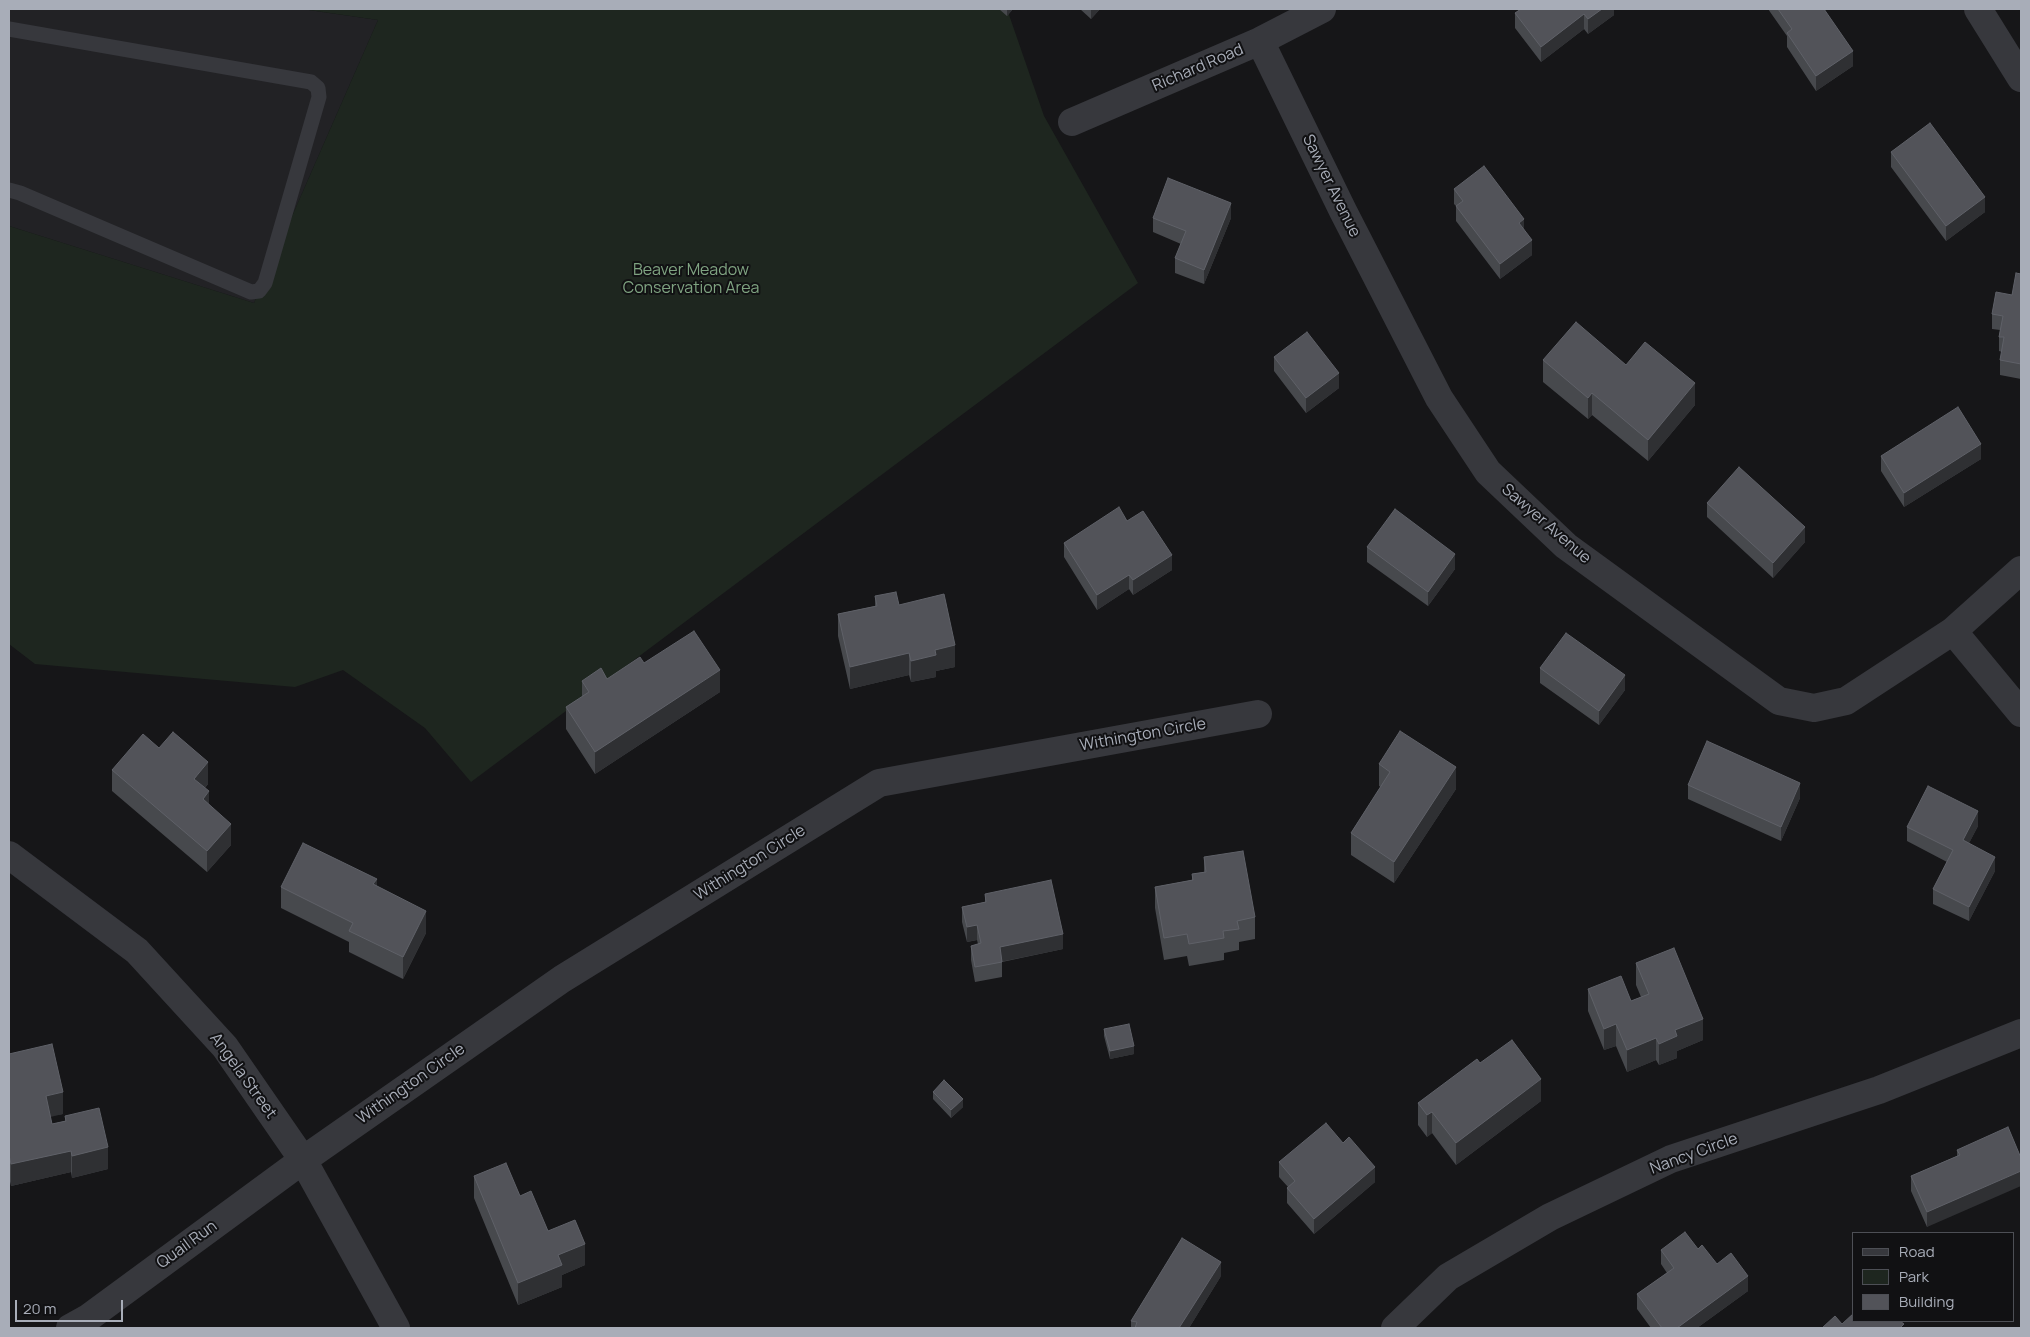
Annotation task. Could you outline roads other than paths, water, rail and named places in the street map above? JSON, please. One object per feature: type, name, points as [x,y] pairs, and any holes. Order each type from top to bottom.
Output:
[{"type":"street","name":"Richard Road","points":[[1072,122],[1260,41],[1322,9]]},
{"type":"street","points":[[1978,9],[2021,78]]},
{"type":"street","name":"Sawyer Avenue","points":[[1260,41],[1343,211],[1440,398],[1488,472],[1566,546],[1779,701],[1814,708],[1846,701],[1953,631],[2021,570]]},
{"type":"street","points":[[1953,631],[2021,713]]},
{"type":"street","name":"Withington Circle","points":[[303,1160],[562,979],[879,783],[1258,714]]},
{"type":"street","name":"Angela Street","points":[[9,855],[137,951],[225,1047],[303,1160],[396,1328]]},
{"type":"street","name":"Nancy Circle","points":[[1396,1328],[1448,1277],[1550,1216],[1671,1159],[1879,1090],[2021,1033]]},
{"type":"street","name":"Quail Run","points":[[70,1328],[88,1318],[303,1160]]},
{"type":"lane","points":[[9,29],[311,82],[318,88],[319,97],[265,283],[259,291],[251,292],[20,193],[9,190]]},
{"type":"park label","name":"Beaver Meadow Conservation Area","points":[[691,280]]}]
